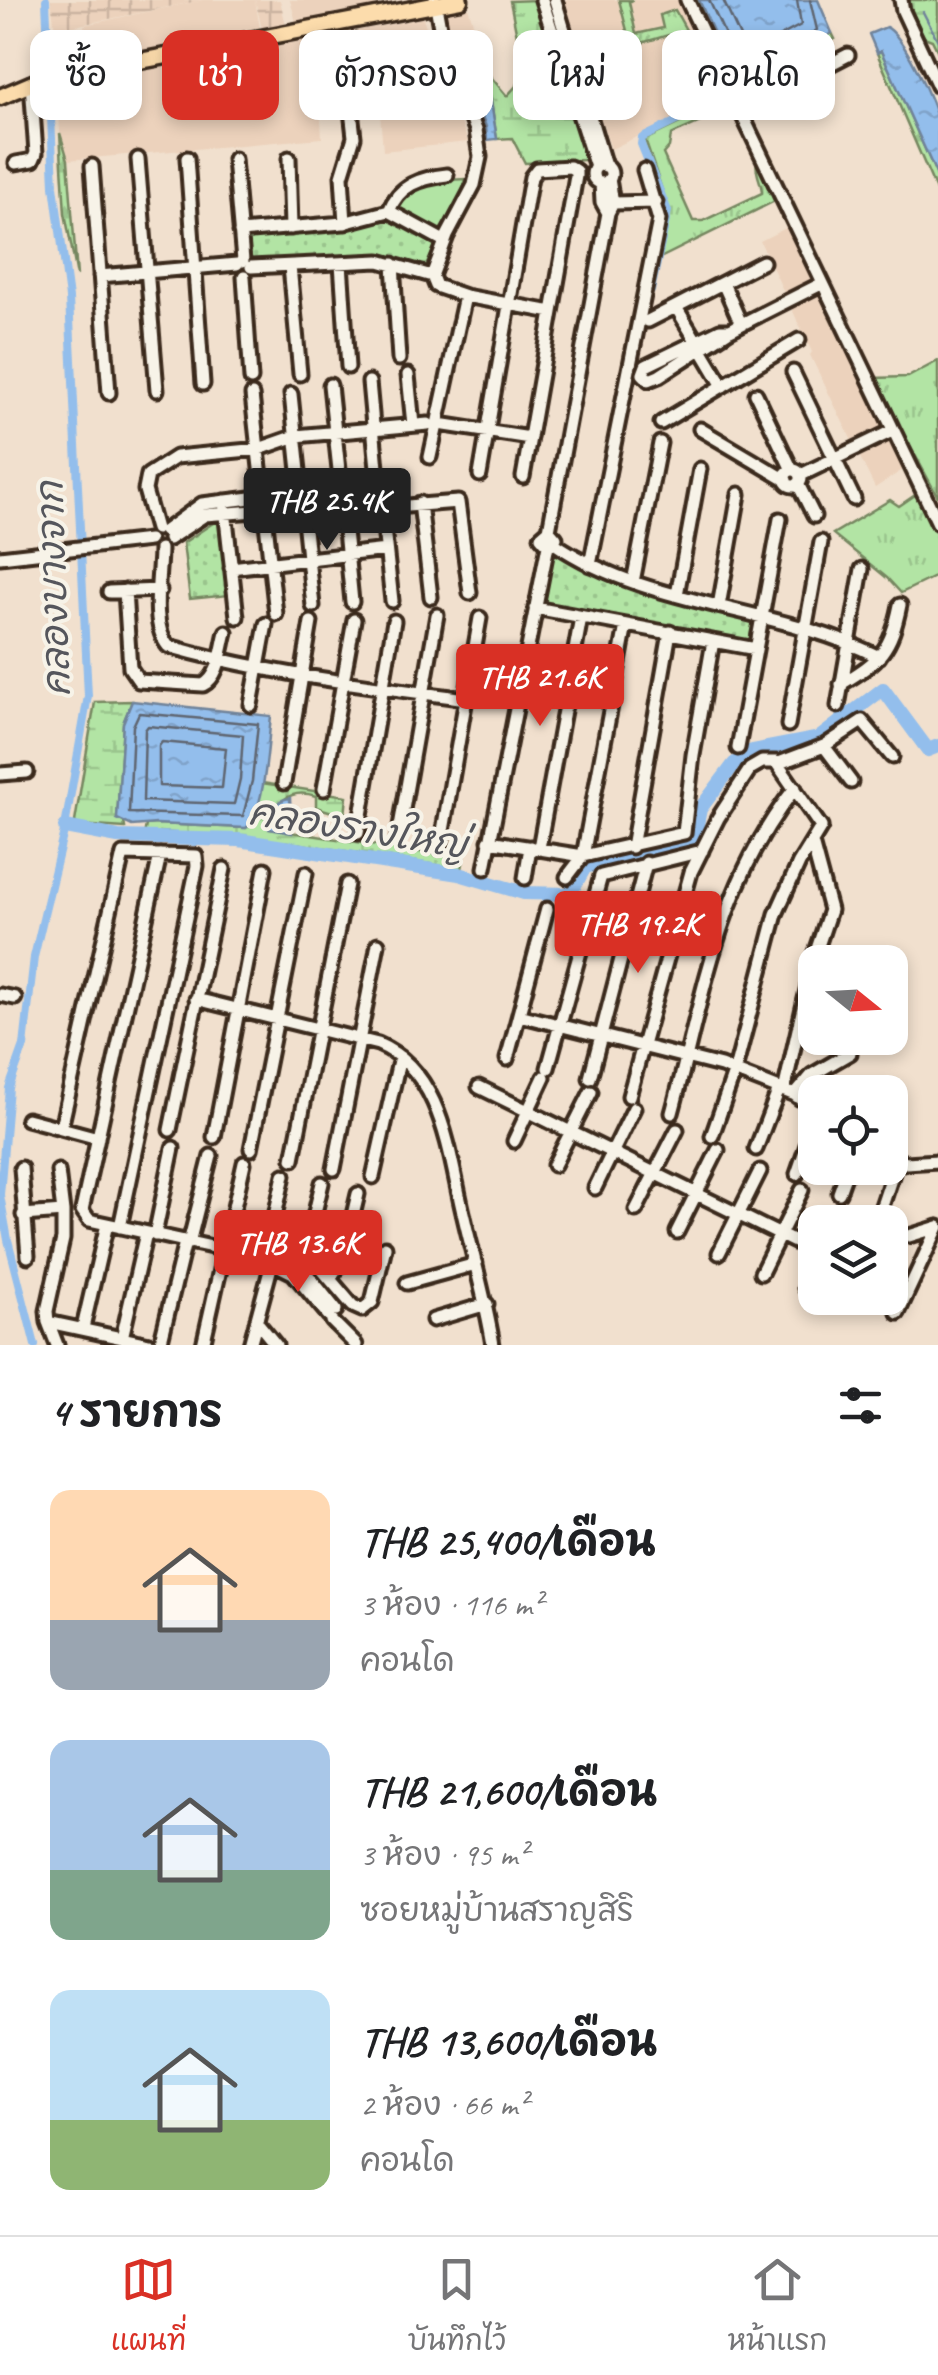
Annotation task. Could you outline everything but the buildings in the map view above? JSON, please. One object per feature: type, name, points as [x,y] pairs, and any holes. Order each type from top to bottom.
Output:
[{"type":"main road","points":[[142,59],[378,8],[460,0]]},
{"type":"main road","points":[[0,97],[30,84]]},
{"type":"street","points":[[542,0],[600,166],[610,172],[605,181],[610,208],[549,530],[541,537],[590,566],[633,582],[804,628],[849,642],[879,657]]},
{"type":"street","points":[[555,0],[600,166]]},
{"type":"street","points":[[686,0],[700,30]]},
{"type":"street","points":[[893,0],[902,6],[938,86]]},
{"type":"street","points":[[436,2],[441,34],[476,130],[480,157],[474,185],[444,241],[432,276],[436,286],[465,296],[552,312]]},
{"type":"street","points":[[835,62],[848,55]]},
{"type":"street","points":[[16,163],[32,160],[36,153],[36,120]]},
{"type":"street","points":[[345,223],[342,176],[354,137],[352,120]]},
{"type":"street","points":[[743,120],[937,520]]},
{"type":"street","points":[[187,158],[203,384]]},
{"type":"street","points":[[289,158],[290,228]]},
{"type":"street","points":[[138,159],[157,390]]},
{"type":"street","points":[[234,159],[250,379]]},
{"type":"street","points":[[92,166],[109,393]]},
{"type":"street","points":[[480,475],[530,178],[537,169],[570,167],[576,170],[576,176],[524,477]]},
{"type":"street","points":[[590,566],[659,220],[644,170]]},
{"type":"street","points":[[389,211],[398,192],[410,184],[447,175]]},
{"type":"street","points":[[610,208],[656,202]]},
{"type":"street","points":[[240,232],[345,223],[389,211],[444,241]]},
{"type":"street","points":[[100,280],[379,261],[432,276]]},
{"type":"street","points":[[648,321],[763,262]]},
{"type":"street","points":[[341,263],[348,368]]},
{"type":"street","points":[[393,264],[399,359]]},
{"type":"street","points":[[290,266],[300,374]]},
{"type":"street","points":[[723,284],[736,327]]},
{"type":"street","points":[[698,347],[720,330],[736,327],[821,284]]},
{"type":"street","points":[[430,458],[433,424],[465,296]]},
{"type":"street","points":[[676,307],[723,386]]},
{"type":"street","points":[[661,422],[799,340]]},
{"type":"street","points":[[793,372],[854,499]]},
{"type":"street","points":[[408,375],[413,425]]},
{"type":"street","points":[[370,382],[392,601]]},
{"type":"street","points":[[330,385],[352,602]]},
{"type":"street","points":[[252,394],[276,614]]},
{"type":"street","points":[[291,394],[314,606]]},
{"type":"street","points":[[756,394],[814,516]]},
{"type":"street","points":[[466,699],[300,676],[218,660],[165,643],[159,624],[160,538],[145,490],[148,474],[176,457],[259,449],[296,436],[335,432],[433,424],[530,438]]},
{"type":"street","points":[[700,430],[794,477]]},
{"type":"street","points":[[794,477],[892,431]]},
{"type":"street","points":[[633,582],[660,443]]},
{"type":"street","points":[[677,594],[700,469]]},
{"type":"street","points":[[0,557],[160,538],[202,504],[254,511],[263,504],[379,490]]},
{"type":"street","points":[[720,606],[739,494]]},
{"type":"street","points":[[382,508],[458,502],[470,593]]},
{"type":"street","points":[[420,503],[431,597]]},
{"type":"street","points":[[224,507],[237,617]]},
{"type":"street","points":[[738,748],[780,519]]},
{"type":"street","points":[[788,725],[821,542]]},
{"type":"street","points":[[484,868],[551,544]]},
{"type":"street","points":[[231,568],[386,550]]},
{"type":"street","points":[[838,706],[862,569]]},
{"type":"street","points":[[109,592],[160,590]]},
{"type":"street","points":[[125,591],[130,668],[139,681],[203,686],[215,676],[226,632]]},
{"type":"street","points":[[841,684],[879,657],[894,636],[900,604]]},
{"type":"street","points":[[535,608],[756,649]]},
{"type":"street","points":[[398,838],[436,614]]},
{"type":"street","points":[[525,878],[535,848],[581,617]]},
{"type":"street","points":[[440,848],[480,618]]},
{"type":"street","points":[[324,789],[354,620]]},
{"type":"street","points":[[358,834],[394,621]]},
{"type":"street","points":[[284,782],[311,622]]},
{"type":"street","points":[[251,705],[266,624]]},
{"type":"street","points":[[567,877],[583,856],[626,625]]},
{"type":"street","points":[[632,847],[670,632]]},
{"type":"street","points":[[490,841],[583,856],[686,832],[693,755],[713,641]]},
{"type":"street","points":[[595,1188],[632,1102],[642,1048],[684,892],[718,818],[750,769],[762,762],[779,763],[824,746],[862,721],[892,757]]},
{"type":"street","points":[[824,746],[851,782]]},
{"type":"street","points":[[712,1136],[776,914],[820,822],[779,763]]},
{"type":"street","points":[[0,774],[27,772]]},
{"type":"street","points":[[672,1113],[732,892],[757,842],[795,788]]},
{"type":"street","points":[[812,843],[830,905],[821,945]]},
{"type":"street","points":[[514,1141],[546,1073],[602,874],[702,851]]},
{"type":"street","points":[[61,1128],[123,854],[193,855],[198,862],[114,1225],[83,1328]]},
{"type":"street","points":[[160,855],[82,1210],[89,1220],[300,1265],[308,1282],[356,1345]]},
{"type":"street","points":[[554,1164],[590,1085],[646,863]]},
{"type":"street","points":[[214,1137],[265,869]]},
{"type":"street","points":[[170,1130],[224,870]]},
{"type":"street","points":[[250,1149],[306,874]]},
{"type":"street","points":[[294,1159],[347,884]]},
{"type":"street","points":[[507,1059],[547,908]]},
{"type":"street","points":[[334,1169],[378,944]]},
{"type":"street","points":[[0,995],[15,998]]},
{"type":"street","points":[[196,998],[392,1050],[422,1082],[440,1116],[494,1345]]},
{"type":"street","points":[[519,1015],[734,1070],[798,1099]]},
{"type":"street","points":[[756,1148],[786,1092],[798,1042]]},
{"type":"street","points":[[786,1092],[846,1055]]},
{"type":"street","points":[[373,1177],[400,1057]]},
{"type":"street","points":[[479,1086],[798,1244]]},
{"type":"street","points":[[27,1119],[98,1138]]},
{"type":"street","points":[[636,1210],[678,1130]]},
{"type":"street","points":[[122,1338],[174,1148]]},
{"type":"street","points":[[677,1232],[718,1150]]},
{"type":"street","points":[[48,1322],[150,1344],[187,1242],[210,1156]]},
{"type":"street","points":[[908,1160],[938,1161]]},
{"type":"street","points":[[204,1345],[244,1164]]},
{"type":"street","points":[[21,1168],[28,1256]]},
{"type":"street","points":[[796,1174],[798,1169]]},
{"type":"street","points":[[57,1345],[46,1311],[62,1239],[58,1171]]},
{"type":"street","points":[[719,1253],[760,1171]]},
{"type":"street","points":[[250,1345],[272,1256],[284,1175]]},
{"type":"street","points":[[306,1251],[322,1183]]},
{"type":"street","points":[[838,1193],[841,1185]]},
{"type":"street","points":[[760,1273],[802,1190]]},
{"type":"street","points":[[330,1280],[342,1262],[358,1194]]},
{"type":"street","points":[[23,1216],[63,1212]]},
{"type":"street","points":[[908,1236],[938,1227],[908,1292]]},
{"type":"street","points":[[306,1251],[353,1306],[366,1309],[372,1302],[385,1247]]},
{"type":"street","points":[[272,1256],[306,1251]]},
{"type":"street","points":[[407,1283],[476,1264]]},
{"type":"street","points":[[432,1320],[486,1304]]},
{"type":"street","points":[[257,1322],[276,1345]]},
{"type":"street","points":[[96,1332],[102,1345]]},
{"type":"shaded area","points":[[51,0],[203,0],[55,30]]},
{"type":"shaded area","points":[[203,0],[255,0],[260,30],[162,30],[162,51],[142,55],[142,30],[85,30],[84,25]]},
{"type":"shaded area","points":[[255,0],[280,0],[286,25],[262,29]]},
{"type":"shaded area","points":[[290,0],[374,0],[375,7],[296,22]]},
{"type":"shaded area","points":[[560,0],[681,0],[695,30],[662,30],[662,120],[673,120],[611,149],[601,120],[642,120],[642,30],[570,30]]},
{"type":"shaded area","points":[[467,4],[475,30],[450,30],[443,10]]},
{"type":"shaded area","points":[[423,18],[427,30],[360,30]]},
{"type":"shaded area","points":[[299,41],[299,120],[321,120],[322,138],[68,160],[59,120],[142,120],[142,71],[162,67],[162,120],[279,120],[279,45]]},
{"type":"shaded area","points":[[381,120],[460,120],[468,142],[383,151]]},
{"type":"shaded area","points":[[790,226],[904,469],[875,488],[760,241]]},
{"type":"green space","points":[[535,0],[545,30],[516,30],[510,1]]},
{"type":"green space","points":[[619,0],[633,0],[629,2],[635,30],[627,30]]},
{"type":"green space","points":[[692,0],[699,0],[712,30],[706,30]]},
{"type":"green space","points":[[906,0],[938,0],[938,52],[932,40],[924,37]]},
{"type":"green space","points":[[675,10],[686,30],[662,30],[662,37],[642,43],[642,33],[663,28],[660,15]]},
{"type":"green space","points":[[881,51],[938,178],[938,195],[877,53]]},
{"type":"green space","points":[[493,79],[507,96],[513,89],[513,120],[575,120],[588,159],[525,163],[512,138],[497,139]]},
{"type":"green space","points":[[686,120],[704,120],[671,135],[663,154],[693,221],[703,221],[762,193],[757,161],[777,200],[660,258],[670,213],[645,140]]},
{"type":"green space","points":[[60,133],[68,160],[77,276],[65,213]]},
{"type":"green space","points":[[466,179],[460,198],[439,232],[396,206],[417,186]]},
{"type":"green space","points":[[392,218],[437,242],[426,266],[377,255],[252,263],[248,259],[246,237],[342,228]]},
{"type":"green space","points":[[938,361],[938,497],[873,378],[908,377]]},
{"type":"green space","points":[[918,493],[938,534],[938,575],[901,593],[833,534],[890,500],[899,506]]},
{"type":"green space","points":[[222,517],[230,595],[190,599],[183,543]]},
{"type":"green space","points":[[556,549],[580,564],[758,619],[753,644],[542,606],[551,551]]},
{"type":"green space","points":[[132,701],[123,723],[117,818],[125,828],[78,825],[75,822],[95,702]]},
{"type":"green space","points":[[262,783],[347,796],[345,816],[316,807],[316,796],[290,796],[278,805],[270,829],[464,858],[462,869],[288,842],[160,832],[144,835],[146,825],[156,824],[246,828],[253,822]]},
{"type":"water","points":[[699,0],[818,0],[831,30],[712,30]]},
{"type":"water","points":[[886,27],[909,55],[936,114],[938,178],[881,51],[877,53],[869,34]]},
{"type":"water","points":[[493,114],[497,139],[487,140],[483,120],[493,120]]},
{"type":"water","points":[[132,701],[271,716],[258,808],[246,828],[132,826],[117,819],[123,723]]},
{"type":"water","points":[[290,798],[292,833],[269,829],[276,805]]},
{"type":"waterway","name":"คลองบางจาก","points":[[35,1345],[0,1195],[9,1088],[24,1046],[34,957],[65,827],[88,696],[69,298],[54,186],[46,0]]},
{"type":"waterway","points":[[923,12],[938,41]]},
{"type":"waterway","points":[[651,291],[668,211],[641,144],[642,138],[679,120]]},
{"type":"waterway","name":"คลองรางใหญ่","points":[[65,827],[118,837],[239,840],[459,874],[524,893],[570,894],[585,867],[694,840],[700,809],[734,764],[752,751],[819,738],[883,689],[928,750],[938,746]]}]
